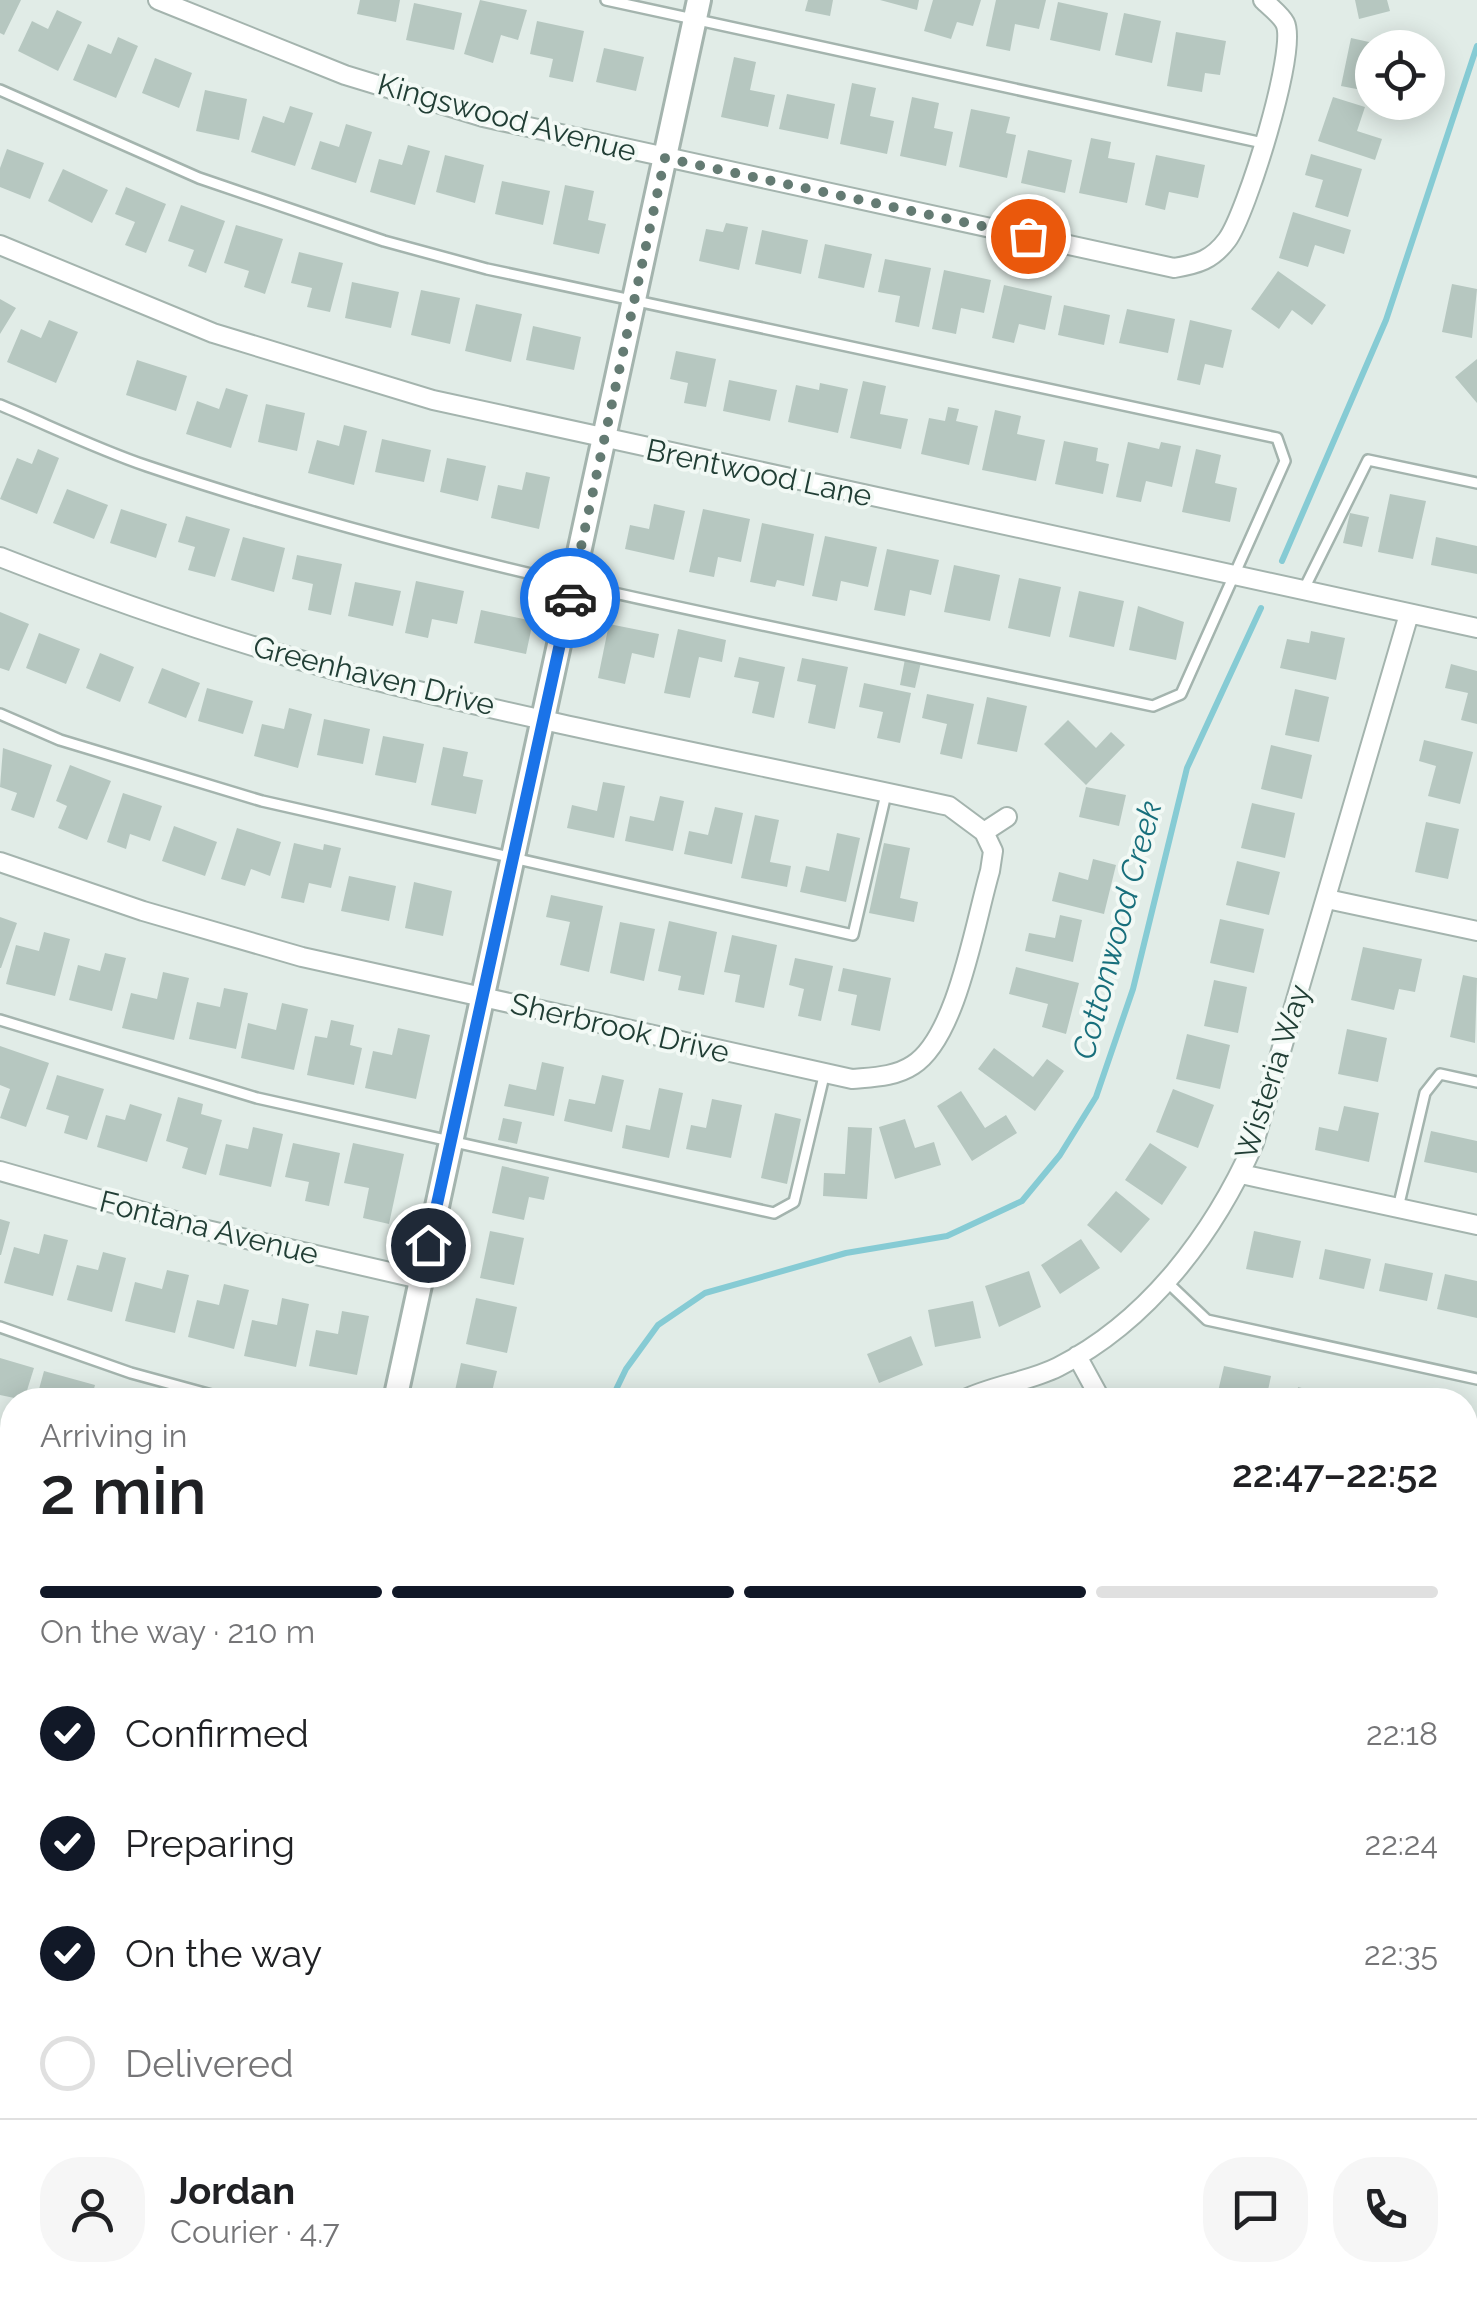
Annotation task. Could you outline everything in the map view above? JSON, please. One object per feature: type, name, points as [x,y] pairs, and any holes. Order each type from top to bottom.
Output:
[{"type":"street","name":"Kingswood Avenue","points":[[158,0],[345,75],[484,117],[1174,268],[1205,262],[1229,238],[1263,143],[1289,56],[1285,23],[1263,0]]},
{"type":"street","points":[[397,1388],[697,10]]},
{"type":"street","name":"Brentwood Lane","points":[[0,245],[286,358],[433,400],[1477,628]]},
{"type":"street","name":"Greenhaven Drive","points":[[0,557],[116,602],[275,653],[545,719],[949,806],[984,832]]},
{"type":"street","name":"Wisteria Way","points":[[998,1388],[1077,1356],[1167,1282],[1207,1233],[1240,1174],[1254,1143],[1410,614]]},
{"type":"street","points":[[984,832],[1007,818]]},
{"type":"street","name":"Sherbrook Drive","points":[[0,862],[143,911],[302,956],[852,1080],[892,1074],[920,1060],[939,1039],[990,871],[993,851],[984,832]]},
{"type":"street","points":[[1327,899],[1477,930]]},
{"type":"street","name":"Fontana Avenue","points":[[0,1171],[207,1230],[420,1279]]},
{"type":"street","points":[[1240,1174],[1477,1225]]},
{"type":"street","points":[[1077,1356],[1094,1388]]},
{"type":"lane","points":[[606,0],[697,10],[1263,143]]},
{"type":"lane","points":[[0,90],[199,178],[384,241],[487,269],[1276,438],[1285,461],[1181,694],[1153,706],[574,582],[301,515],[142,464],[0,405]]},
{"type":"lane","points":[[1304,591],[1368,460],[1477,483]]},
{"type":"lane","points":[[0,714],[60,740],[262,801],[853,935],[886,792]]},
{"type":"lane","points":[[0,1020],[256,1098],[774,1213],[794,1202],[824,1076]]},
{"type":"lane","points":[[1398,1208],[1424,1093],[1440,1074],[1477,1082]]},
{"type":"lane","points":[[1167,1282],[1207,1320],[1477,1379]]},
{"type":"lane","points":[[0,1327],[188,1388]]},
{"type":"building","points":[[0,0],[21,0],[4,35],[0,33]]},
{"type":"building","points":[[360,0],[400,0],[396,22],[357,14]]},
{"type":"building","points":[[480,0],[527,10],[518,40],[501,35],[493,63],[464,54]]},
{"type":"building","points":[[808,0],[833,0],[830,16],[805,11]]},
{"type":"building","points":[[880,0],[919,0],[917,10]]},
{"type":"building","points":[[933,0],[981,0],[973,26],[957,22],[951,39],[924,31]]},
{"type":"building","points":[[996,0],[1046,0],[1039,29],[1015,24],[1010,51],[986,46]]},
{"type":"building","points":[[1355,0],[1387,0],[1390,11],[1359,19]]},
{"type":"building","points":[[1058,2],[1108,13],[1100,51],[1050,40]]},
{"type":"building","points":[[414,3],[462,13],[454,50],[406,40]]},
{"type":"building","points":[[57,10],[82,22],[58,71],[18,51],[32,21],[48,29]]},
{"type":"building","points":[[1124,13],[1161,21],[1152,63],[1115,55]]},
{"type":"building","points":[[537,21],[584,31],[573,82],[549,77],[553,59],[530,54]]},
{"type":"building","points":[[1176,32],[1226,41],[1220,75],[1205,73],[1202,92],[1167,86]]},
{"type":"building","points":[[118,37],[138,46],[116,98],[73,80],[88,44],[111,54]]},
{"type":"building","points":[[1351,38],[1355,39],[1355,89],[1341,86]]},
{"type":"building","points":[[604,48],[644,57],[636,91],[596,82]]},
{"type":"building","points":[[734,57],[756,62],[750,90],[775,95],[768,127],[721,117]]},
{"type":"building","points":[[155,58],[192,73],[179,108],[142,93]]},
{"type":"building","points":[[852,83],[876,88],[870,116],[894,121],[887,154],[840,144]]},
{"type":"building","points":[[205,90],[247,99],[239,140],[196,131]]},
{"type":"building","points":[[787,94],[835,104],[828,139],[779,129]]},
{"type":"building","points":[[912,97],[939,103],[934,128],[953,132],[946,166],[900,156]]},
{"type":"building","points":[[1333,97],[1355,104],[1355,120],[1361,120],[1357,131],[1382,139],[1375,160],[1318,141]]},
{"type":"building","points":[[290,106],[313,113],[295,166],[251,152],[263,116],[284,123]]},
{"type":"building","points":[[971,109],[1010,117],[1006,133],[1016,135],[1007,178],[959,167]]},
{"type":"building","points":[[346,124],[372,132],[356,183],[311,169],[320,141],[339,147]]},
{"type":"building","points":[[1091,138],[1111,142],[1108,158],[1135,163],[1127,203],[1079,193]]},
{"type":"building","points":[[408,145],[430,151],[415,205],[370,192],[379,159],[402,165]]},
{"type":"building","points":[[7,149],[44,163],[30,199],[0,187],[0,168]]},
{"type":"building","points":[[1028,150],[1072,160],[1065,193],[1021,183]]},
{"type":"building","points":[[1311,154],[1362,169],[1348,217],[1315,207],[1323,180],[1305,175]]},
{"type":"building","points":[[445,155],[484,165],[475,203],[436,192]]},
{"type":"building","points":[[1156,155],[1205,165],[1198,198],[1169,192],[1165,210],[1145,205]]},
{"type":"building","points":[[63,169],[108,190],[92,223],[48,201]]},
{"type":"building","points":[[502,181],[550,191],[543,225],[495,214]]},
{"type":"building","points":[[565,185],[594,191],[588,220],[606,224],[599,254],[553,244]]},
{"type":"building","points":[[126,187],[166,204],[146,253],[125,245],[135,222],[115,214]]},
{"type":"building","points":[[181,205],[225,221],[206,273],[188,266],[194,250],[168,241]]},
{"type":"building","points":[[1293,212],[1351,230],[1344,254],[1315,245],[1308,267],[1279,258]]},
{"type":"building","points":[[726,223],[748,227],[739,270],[699,261],[706,229],[723,232]]},
{"type":"building","points":[[236,225],[283,239],[265,294],[244,287],[249,271],[224,263]]},
{"type":"building","points":[[762,230],[808,240],[801,274],[755,264]]},
{"type":"building","points":[[825,244],[872,254],[864,288],[818,278]]},
{"type":"building","points":[[299,252],[343,263],[330,312],[307,307],[312,288],[291,283]]},
{"type":"building","points":[[885,259],[931,268],[919,327],[895,322],[900,296],[878,292]]},
{"type":"building","points":[[944,270],[991,280],[984,313],[961,308],[956,334],[932,329]]},
{"type":"building","points":[[1278,271],[1326,305],[1312,325],[1292,310],[1279,329],[1251,309]]},
{"type":"building","points":[[352,282],[399,292],[391,328],[345,318]]},
{"type":"building","points":[[1452,284],[1477,289],[1472,338],[1442,332]]},
{"type":"building","points":[[1004,285],[1052,296],[1045,330],[1019,324],[1014,343],[992,338]]},
{"type":"building","points":[[421,290],[460,298],[450,344],[411,335]]},
{"type":"building","points":[[0,299],[16,308],[0,334]]},
{"type":"building","points":[[476,304],[522,314],[511,362],[465,351]]},
{"type":"building","points":[[1064,305],[1110,315],[1104,345],[1058,335]]},
{"type":"building","points":[[1127,309],[1175,319],[1168,353],[1119,343]]},
{"type":"building","points":[[49,320],[78,332],[56,383],[7,362],[21,329],[41,338]]},
{"type":"building","points":[[1190,320],[1232,330],[1223,368],[1205,364],[1200,385],[1177,380]]},
{"type":"building","points":[[533,326],[581,337],[574,370],[526,360]]},
{"type":"building","points":[[676,351],[716,359],[706,407],[684,403],[688,383],[670,379]]},
{"type":"building","points":[[1477,359],[1477,403],[1455,377]]},
{"type":"building","points":[[137,360],[187,376],[176,411],[126,395]]},
{"type":"building","points":[[729,380],[777,390],[770,421],[723,411]]},
{"type":"building","points":[[863,381],[886,386],[880,414],[908,419],[901,449],[850,438]]},
{"type":"building","points":[[820,383],[848,389],[838,433],[788,422],[796,385],[819,390]]},
{"type":"building","points":[[226,388],[248,395],[231,448],[186,434],[197,401],[219,409]]},
{"type":"building","points":[[266,404],[305,413],[297,451],[258,442]]},
{"type":"building","points":[[948,407],[959,409],[956,421],[978,426],[969,465],[921,454],[929,418],[945,421]]},
{"type":"building","points":[[995,410],[1021,416],[1017,434],[1045,440],[1036,481],[982,470]]},
{"type":"building","points":[[344,425],[367,431],[354,485],[308,473],[317,440],[339,446]]},
{"type":"building","points":[[382,439],[431,450],[424,482],[375,472]]},
{"type":"building","points":[[1064,441],[1098,448],[1096,461],[1109,464],[1103,494],[1055,484]]},
{"type":"building","points":[[1128,442],[1159,449],[1161,442],[1181,446],[1172,487],[1146,481],[1141,502],[1116,497]]},
{"type":"building","points":[[38,449],[59,458],[37,514],[0,499],[17,458],[32,464]]},
{"type":"building","points":[[1196,449],[1221,455],[1215,483],[1237,488],[1230,522],[1182,512]]},
{"type":"building","points":[[447,458],[486,466],[478,501],[440,492]]},
{"type":"building","points":[[526,472],[550,477],[539,529],[491,518],[498,485],[522,490]]},
{"type":"building","points":[[67,489],[108,505],[94,539],[53,523]]},
{"type":"building","points":[[1390,494],[1426,501],[1413,559],[1378,552]]},
{"type":"building","points":[[654,504],[685,511],[674,560],[625,549],[630,525],[649,529]]},
{"type":"building","points":[[121,509],[167,524],[156,558],[110,543]]},
{"type":"building","points":[[703,509],[750,519],[741,562],[718,557],[714,577],[689,572]]},
{"type":"building","points":[[1350,513],[1369,517],[1362,547],[1343,543]]},
{"type":"building","points":[[186,516],[230,529],[215,577],[188,570],[195,547],[178,542]]},
{"type":"building","points":[[762,523],[814,534],[804,586],[777,580],[775,587],[750,582]]},
{"type":"building","points":[[825,536],[877,547],[868,587],[841,581],[837,601],[812,596]]},
{"type":"building","points":[[243,537],[285,548],[274,592],[231,580]]},
{"type":"building","points":[[1436,537],[1477,546],[1477,574],[1431,565]]},
{"type":"building","points":[[887,549],[939,560],[931,595],[910,590],[905,616],[874,610]]},
{"type":"building","points":[[297,555],[342,564],[331,615],[308,610],[313,584],[292,579]]},
{"type":"building","points":[[954,565],[1000,575],[990,621],[944,612]]},
{"type":"building","points":[[1019,578],[1061,587],[1050,637],[1008,628]]},
{"type":"building","points":[[416,581],[464,591],[457,624],[432,619],[428,638],[405,633]]},
{"type":"building","points":[[355,582],[401,591],[393,626],[348,616]]},
{"type":"building","points":[[1079,591],[1124,601],[1114,647],[1069,637]]},
{"type":"building","points":[[1138,606],[1184,622],[1176,660],[1129,650]]},
{"type":"building","points":[[481,610],[533,621],[526,654],[474,643]]},
{"type":"building","points":[[0,612],[29,624],[9,671],[0,668]]},
{"type":"building","points":[[609,624],[659,634],[654,658],[632,653],[625,684],[598,678]]},
{"type":"building","points":[[678,629],[726,640],[722,662],[699,657],[690,698],[664,693]]},
{"type":"building","points":[[1311,631],[1345,638],[1336,680],[1280,668],[1287,639],[1309,643]]},
{"type":"building","points":[[39,633],[80,649],[66,684],[26,668]]},
{"type":"building","points":[[100,653],[134,667],[120,702],[86,688]]},
{"type":"building","points":[[739,657],[785,667],[774,718],[752,713],[759,682],[734,677]]},
{"type":"building","points":[[802,658],[848,667],[835,729],[808,723],[816,685],[797,681]]},
{"type":"building","points":[[905,659],[921,662],[915,688],[900,685]]},
{"type":"building","points":[[1451,664],[1477,671],[1477,724],[1461,720],[1468,693],[1445,688]]},
{"type":"building","points":[[162,668],[200,683],[186,718],[148,703]]},
{"type":"building","points":[[864,683],[911,693],[900,743],[877,738],[883,712],[859,707]]},
{"type":"building","points":[[207,688],[253,701],[243,734],[198,721]]},
{"type":"building","points":[[1295,689],[1329,697],[1319,742],[1285,735]]},
{"type":"building","points":[[927,694],[974,704],[962,759],[940,754],[947,724],[922,718]]},
{"type":"building","points":[[987,697],[1027,706],[1017,752],[977,744]]},
{"type":"building","points":[[289,708],[312,714],[298,768],[254,756],[262,724],[284,729]]},
{"type":"building","points":[[324,719],[370,729],[363,764],[317,755]]},
{"type":"building","points":[[1068,720],[1096,748],[1111,732],[1125,745],[1086,785],[1044,744]]},
{"type":"building","points":[[383,736],[424,744],[416,783],[375,775]]},
{"type":"building","points":[[1424,740],[1473,752],[1460,804],[1428,796],[1436,766],[1419,761]]},
{"type":"building","points":[[1271,745],[1312,755],[1302,799],[1261,789]]},
{"type":"building","points":[[443,747],[468,752],[463,776],[483,780],[476,814],[431,805]]},
{"type":"building","points":[[3,748],[52,765],[34,818],[11,810],[17,793],[0,787]]},
{"type":"building","points":[[70,765],[111,781],[87,840],[58,828],[67,806],[56,801]]},
{"type":"building","points":[[603,782],[625,786],[614,838],[567,828],[572,805],[597,811]]},
{"type":"building","points":[[1086,787],[1126,795],[1119,826],[1079,817]]},
{"type":"building","points":[[123,793],[162,806],[150,841],[130,834],[126,849],[107,842]]},
{"type":"building","points":[[660,796],[684,801],[673,851],[625,841],[630,816],[654,821]]},
{"type":"building","points":[[1252,803],[1295,813],[1285,858],[1241,848]]},
{"type":"building","points":[[715,807],[743,813],[732,864],[684,854],[689,831],[708,835]]},
{"type":"building","points":[[755,815],[779,820],[770,862],[791,866],[787,887],[741,878]]},
{"type":"building","points":[[1426,822],[1459,829],[1448,879],[1415,872]]},
{"type":"building","points":[[174,826],[217,842],[205,876],[162,861]]},
{"type":"building","points":[[237,828],[281,842],[270,876],[251,869],[245,886],[221,879]]},
{"type":"building","points":[[837,833],[860,838],[846,902],[800,892],[806,866],[829,871]]},
{"type":"building","points":[[294,843],[323,850],[324,844],[341,848],[331,888],[309,883],[304,903],[281,898]]},
{"type":"building","points":[[884,843],[910,848],[900,898],[918,902],[914,922],[869,913]]},
{"type":"building","points":[[1093,859],[1116,865],[1104,914],[1052,901],[1059,872],[1088,880]]},
{"type":"building","points":[[1237,861],[1280,872],[1269,915],[1226,905]]},
{"type":"building","points":[[349,876],[396,886],[389,921],[341,911]]},
{"type":"building","points":[[414,882],[452,891],[443,936],[405,928]]},
{"type":"building","points":[[551,895],[603,906],[589,972],[560,965],[570,922],[546,917]]},
{"type":"building","points":[[1060,915],[1082,920],[1073,962],[1025,951],[1029,933],[1055,938]]},
{"type":"building","points":[[0,917],[17,923],[1,968],[0,968]]},
{"type":"building","points":[[1220,919],[1264,929],[1254,973],[1210,963]]},
{"type":"building","points":[[669,921],[717,932],[704,995],[678,990],[681,976],[658,971]]},
{"type":"building","points":[[620,922],[655,929],[644,981],[610,973]]},
{"type":"building","points":[[44,932],[70,939],[55,996],[6,984],[16,945],[39,951]]},
{"type":"building","points":[[732,935],[777,945],[764,1008],[735,1002],[740,975],[724,972]]},
{"type":"building","points":[[1363,947],[1422,959],[1415,992],[1399,989],[1394,1010],[1351,1000]]},
{"type":"building","points":[[105,953],[126,958],[112,1011],[69,1000],[78,965],[100,971]]},
{"type":"building","points":[[795,958],[833,966],[821,1021],[798,1016],[804,989],[789,985]]},
{"type":"building","points":[[1016,967],[1079,983],[1066,1034],[1042,1027],[1048,1004],[1009,994]]},
{"type":"building","points":[[843,968],[891,978],[880,1031],[851,1025],[857,995],[838,991]]},
{"type":"building","points":[[163,972],[189,978],[174,1040],[122,1028],[131,993],[157,999]]},
{"type":"building","points":[[1463,975],[1477,978],[1475,1043],[1450,1037]]},
{"type":"building","points":[[1214,980],[1247,987],[1238,1033],[1204,1026]]},
{"type":"building","points":[[224,988],[248,993],[236,1049],[189,1039],[197,1002],[220,1007]]},
{"type":"building","points":[[282,1003],[308,1009],[294,1070],[241,1058],[248,1023],[276,1030]]},
{"type":"building","points":[[331,1020],[354,1025],[350,1045],[362,1048],[354,1085],[307,1075],[315,1036],[327,1038]]},
{"type":"building","points":[[398,1028],[430,1035],[416,1099],[365,1088],[373,1051],[392,1055]]},
{"type":"building","points":[[1347,1029],[1387,1038],[1378,1082],[1338,1074]]},
{"type":"building","points":[[1187,1034],[1230,1045],[1220,1089],[1176,1079]]},
{"type":"building","points":[[0,1046],[49,1063],[26,1127],[0,1118],[10,1089],[0,1085]]},
{"type":"building","points":[[994,1048],[1033,1077],[1047,1059],[1064,1071],[1035,1111],[978,1069]]},
{"type":"building","points":[[542,1062],[564,1067],[554,1116],[504,1106],[509,1084],[536,1090]]},
{"type":"building","points":[[57,1075],[104,1089],[87,1140],[64,1133],[69,1116],[46,1109]]},
{"type":"building","points":[[602,1075],[624,1080],[612,1132],[564,1121],[569,1099],[595,1104]]},
{"type":"building","points":[[659,1088],[683,1093],[669,1158],[622,1148],[626,1125],[650,1130]]},
{"type":"building","points":[[1173,1089],[1214,1105],[1198,1148],[1156,1132]]},
{"type":"building","points":[[961,1091],[985,1128],[1006,1115],[1017,1133],[972,1161],[937,1106]]},
{"type":"building","points":[[178,1097],[203,1104],[201,1114],[222,1120],[206,1175],[182,1168],[188,1148],[166,1141]]},
{"type":"building","points":[[712,1099],[742,1105],[731,1158],[686,1149],[691,1125],[706,1128]]},
{"type":"building","points":[[130,1104],[162,1114],[147,1162],[97,1147],[106,1115],[125,1120]]},
{"type":"building","points":[[1344,1106],[1379,1113],[1369,1162],[1315,1150],[1319,1127],[1338,1131]]},
{"type":"building","points":[[775,1113],[801,1119],[787,1184],[761,1178]]},
{"type":"building","points":[[503,1118],[522,1122],[517,1144],[498,1140]]},
{"type":"building","points":[[905,1119],[915,1148],[934,1142],[941,1165],[895,1179],[879,1127]]},
{"type":"building","points":[[253,1127],[283,1134],[271,1187],[219,1175],[226,1144],[248,1149]]},
{"type":"building","points":[[848,1127],[872,1128],[867,1199],[823,1196],[824,1173],[845,1174]]},
{"type":"building","points":[[1431,1131],[1477,1141],[1477,1173],[1424,1162]]},
{"type":"building","points":[[293,1143],[340,1153],[329,1206],[305,1201],[309,1182],[285,1177]]},
{"type":"building","points":[[353,1143],[404,1154],[389,1224],[363,1218],[369,1188],[344,1183]]},
{"type":"building","points":[[1150,1143],[1187,1167],[1162,1205],[1125,1180]]},
{"type":"building","points":[[502,1166],[549,1177],[544,1200],[529,1197],[524,1220],[492,1213]]},
{"type":"building","points":[[1116,1191],[1150,1219],[1121,1253],[1087,1225]]},
{"type":"building","points":[[0,1219],[10,1222],[1,1255],[0,1255]]},
{"type":"building","points":[[490,1231],[524,1238],[514,1285],[480,1278]]},
{"type":"building","points":[[1254,1231],[1301,1241],[1293,1278],[1246,1269]]},
{"type":"building","points":[[44,1234],[68,1240],[53,1296],[4,1283],[14,1247],[39,1254]]},
{"type":"building","points":[[1081,1239],[1100,1268],[1060,1294],[1041,1265]]},
{"type":"building","points":[[1325,1249],[1371,1259],[1364,1289],[1319,1279]]},
{"type":"building","points":[[103,1252],[126,1258],[112,1312],[67,1300],[77,1265],[98,1270]]},
{"type":"building","points":[[1385,1263],[1433,1273],[1427,1301],[1379,1291]]},
{"type":"building","points":[[167,1270],[189,1275],[175,1333],[125,1321],[135,1282],[162,1289]]},
{"type":"building","points":[[1029,1271],[1041,1307],[999,1327],[985,1286]]},
{"type":"building","points":[[1445,1274],[1477,1281],[1477,1318],[1437,1309]]},
{"type":"building","points":[[224,1284],[249,1290],[234,1349],[188,1337],[197,1300],[219,1305]]},
{"type":"building","points":[[282,1298],[309,1304],[296,1367],[244,1356],[252,1320],[277,1325]]},
{"type":"building","points":[[476,1298],[517,1307],[507,1353],[466,1344]]},
{"type":"building","points":[[973,1301],[981,1338],[935,1347],[928,1310]]},
{"type":"building","points":[[342,1311],[369,1316],[357,1375],[309,1366],[316,1330],[338,1334]]},
{"type":"building","points":[[911,1336],[923,1365],[879,1383],[867,1354]]},
{"type":"building","points":[[0,1358],[34,1368],[28,1388],[0,1388]]},
{"type":"building","points":[[461,1363],[497,1371],[493,1388],[456,1388]]},
{"type":"building","points":[[1224,1366],[1271,1376],[1268,1388],[1219,1388]]},
{"type":"building","points":[[44,1371],[95,1385],[94,1388],[39,1388]]},
{"type":"waterway","name":"Cottonwood Creek","points":[[1282,561],[1386,320],[1477,46]]},
{"type":"waterway","name":"Cottonwood Creek","points":[[617,1388],[658,1325],[705,1293],[846,1253],[947,1236],[1022,1201],[1060,1155],[1096,1097],[1133,989],[1187,768],[1261,608]]},
{"type":"way so far","points":[[570,598],[665,158],[1028,236]]},
{"type":"route","points":[[428,1245],[570,598]]}]
